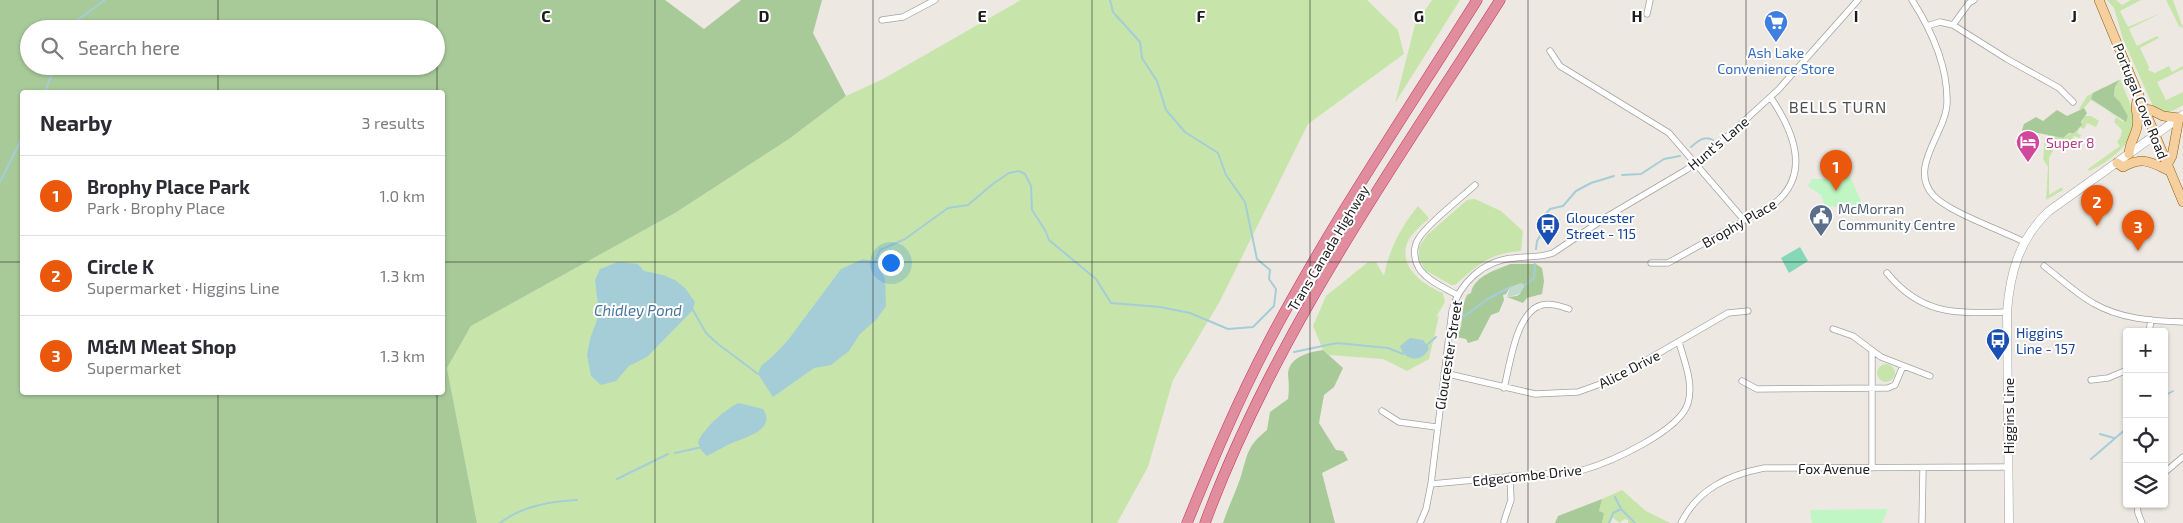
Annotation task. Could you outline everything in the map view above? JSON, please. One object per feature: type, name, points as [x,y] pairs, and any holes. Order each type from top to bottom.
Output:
[{"type":"highway","name":"Trans Canada Highway","points":[[1187,523],[1221,438],[1268,343],[1316,256],[1476,0]]},
{"type":"highway","name":"Trans Canada Highway","points":[[1205,523],[1246,426],[1283,351],[1323,280],[1500,0]]},
{"type":"highway","points":[[1483,27],[1504,0]]},
{"type":"main road","name":"Portugal Cove Road","points":[[2099,0],[2183,202]]},
{"type":"main road","points":[[2130,154],[2129,146],[2138,124],[2134,106],[2139,95]]},
{"type":"main road","points":[[2117,164],[2123,167],[2135,161],[2144,160],[2169,168],[2181,117],[2162,116],[2151,110],[2144,109]]},
{"type":"street","points":[[882,20],[903,17],[935,0]]},
{"type":"street","points":[[1647,14],[1650,0]]},
{"type":"street","name":"Hunt's Lane","points":[[1553,253],[1608,216],[1696,164],[1771,98],[1858,0]]},
{"type":"street","points":[[1912,0],[1927,26],[1942,60],[1946,79],[1947,97],[1944,122],[1924,167],[1925,183],[1935,197],[1950,208],[2024,242]]},
{"type":"street","points":[[1953,24],[1969,3],[1974,0]]},
{"type":"street","points":[[1927,26],[1940,22],[1953,24],[2007,59],[2060,88],[2072,102]]},
{"type":"street","points":[[1550,51],[1560,66],[1669,133],[1744,220]]},
{"type":"street","name":"Brophy Place","points":[[1651,263],[1668,263],[1780,199],[1792,180],[1795,157],[1791,132],[1771,98]]},
{"type":"street","name":"Higgins Line","points":[[2009,523],[2007,312],[2012,272],[2024,242],[2049,211],[2181,117]]},
{"type":"street","points":[[1457,295],[1436,283],[1422,271],[1415,260],[1416,247],[1418,239],[1422,234],[1475,185]]},
{"type":"street","name":"Gloucester Street","points":[[1420,523],[1426,509],[1431,484],[1436,428],[1452,311],[1457,295],[1476,274],[1498,261],[1544,256],[1553,253]]},
{"type":"street","points":[[2044,266],[2078,293],[2106,310],[2150,320],[2183,322]]},
{"type":"street","points":[[1887,273],[1898,286],[1915,300],[1938,309],[1972,313],[2007,312]]},
{"type":"street","points":[[1504,388],[1522,320],[1527,313],[1541,305],[1551,304],[1569,309]]},
{"type":"street","name":"Alice Drive","points":[[1444,373],[1542,395],[1578,392],[1614,379],[1728,313],[1748,311]]},
{"type":"street","points":[[2149,328],[2150,320]]},
{"type":"street","points":[[1833,329],[1853,336],[1872,351],[1930,376]]},
{"type":"street","name":"Edgecombe Drive","points":[[1431,484],[1575,471],[1616,459],[1676,422],[1686,410],[1690,393],[1688,375],[1679,342]]},
{"type":"street","points":[[1872,351],[1872,468]]},
{"type":"street","points":[[1742,381],[1757,389],[1888,388],[1895,385],[1904,366]]},
{"type":"street","points":[[2091,380],[2108,378],[2123,372]]},
{"type":"street","points":[[1382,411],[1399,422],[1436,428]]},
{"type":"street","points":[[2168,470],[2183,457]]},
{"type":"street","name":"Fox Avenue","points":[[1681,523],[1696,502],[1711,488],[1735,475],[1764,468],[2009,468]]},
{"type":"street","points":[[1922,523],[1923,469]]},
{"type":"street","points":[[1504,521],[1512,500],[1510,476]]},
{"type":"street","points":[[2138,508],[2142,523]]},
{"type":"green space","points":[[0,0],[665,0],[704,29],[741,0],[822,0],[813,33],[846,96],[789,139],[675,213],[471,326],[447,368],[477,523],[0,523]]},
{"type":"green space","points":[[1021,0],[1367,0],[1398,30],[1404,54],[1308,124],[1220,301],[1173,380],[1148,467],[1117,523],[477,523],[447,368],[471,326],[675,213],[789,139],[846,96],[883,79]]},
{"type":"green space","points":[[1432,0],[1460,0],[1395,103],[1415,25]]},
{"type":"green space","points":[[2107,0],[2116,0],[2122,5],[2131,0],[2141,0],[2120,11],[2128,27],[2163,12],[2129,29],[2137,46],[2157,36],[2159,38],[2140,48],[2149,67],[2148,70],[2155,73],[2169,66],[2172,72],[2183,66],[2183,69],[2157,82],[2166,100],[2183,92],[2183,105],[2174,110],[2163,112],[2152,104],[2123,39],[2114,8]]},
{"type":"green space","points":[[2166,0],[2173,0],[2183,28],[2179,26]]},
{"type":"green space","points":[[2120,79],[2133,113],[2134,123],[2132,132],[2122,148],[2106,162],[2089,171],[2088,169],[2120,146],[2117,142],[2122,130],[2114,122],[2115,116],[2123,122],[2128,116],[2114,96],[2116,83]]},
{"type":"green space","points":[[2119,80],[2115,87],[2114,96],[2128,116],[2126,122],[2091,99],[2093,93]]},
{"type":"green space","points":[[2104,87],[2091,99],[2106,110],[2091,100],[2083,109],[2079,109],[2087,96]]},
{"type":"green space","points":[[2084,108],[2087,113],[2081,122],[2082,125],[2074,133],[2069,133],[2063,138],[2033,132],[2024,134],[2022,130],[2024,124],[2036,117],[2043,121],[2057,110],[2067,116]]},
{"type":"green space","points":[[2085,116],[2091,116],[2099,121],[2096,127],[2087,123],[2084,129],[2080,127]]},
{"type":"green space","points":[[2080,127],[2077,133],[2081,135],[2080,138],[2074,136],[2064,153],[2054,141],[2050,143],[2053,151],[2049,158],[2049,195],[2062,187],[2063,190],[2046,200],[2048,167],[2043,159],[2045,141],[2048,142],[2048,135],[2063,138]]},
{"type":"green space","points":[[1834,163],[1846,168],[1862,203],[1862,207],[1852,211],[1832,206],[1826,208],[1821,195],[1808,186],[1812,179],[1829,179],[1829,169]]},
{"type":"green space","points":[[1475,199],[1501,211],[1523,231],[1521,251],[1492,257],[1455,285],[1451,285],[1425,270],[1419,258],[1419,247],[1427,235],[1467,200]]},
{"type":"green space","points":[[1418,206],[1429,218],[1408,241],[1406,259],[1420,280],[1443,293],[1445,302],[1436,317],[1439,316],[1429,359],[1407,371],[1383,359],[1329,355],[1323,350],[1313,326],[1326,296],[1368,262],[1376,262],[1384,276],[1396,239]]},
{"type":"green space","points":[[1800,247],[1808,261],[1789,273],[1781,258]]},
{"type":"green space","points":[[1510,264],[1536,264],[1542,268],[1544,281],[1542,294],[1527,298],[1523,303],[1507,297],[1517,296],[1521,293],[1510,287],[1506,294],[1503,295],[1504,300],[1499,312],[1491,315],[1478,340],[1468,343],[1466,339],[1456,337],[1461,328],[1465,300],[1476,282],[1486,274]]},
{"type":"green space","points":[[1521,283],[1525,285],[1520,293],[1507,297],[1510,287]]},
{"type":"green space","points":[[1323,350],[1343,368],[1334,387],[1324,395],[1319,423],[1336,450],[1343,451],[1348,460],[1322,473],[1335,523],[1223,523],[1249,450],[1255,441],[1267,430],[1270,412],[1288,399],[1289,369],[1295,360],[1300,357]]},
{"type":"green space","points":[[1886,364],[1892,367],[1895,373],[1892,379],[1886,382],[1880,379],[1877,373],[1880,367]]},
{"type":"green space","points":[[1622,490],[1646,511],[1670,523],[1628,523],[1628,520],[1624,519],[1620,523],[1613,518],[1610,523],[1602,523],[1604,513],[1599,511],[1602,499]]},
{"type":"green space","points":[[1602,499],[1599,511],[1604,513],[1602,523],[1555,523],[1558,516]]},
{"type":"green space","points":[[1888,509],[1882,523],[1812,523],[1810,510]]},
{"type":"water","points":[[863,259],[877,262],[885,279],[886,306],[876,320],[860,334],[849,351],[831,365],[814,368],[773,397],[758,374],[761,366],[788,340],[841,269]]},
{"type":"water","name":"Chidley Pond","points":[[618,262],[638,264],[644,271],[675,280],[685,288],[695,302],[693,310],[647,357],[629,366],[616,381],[601,385],[591,376],[587,355],[590,339],[599,314],[595,280],[600,269]]},
{"type":"water","points":[[1410,338],[1423,340],[1429,348],[1426,353],[1414,359],[1405,355],[1400,346]]},
{"type":"water","points":[[739,403],[763,409],[766,422],[763,427],[758,432],[707,456],[701,450],[698,442],[701,437],[716,419]]},
{"type":"waterway","points":[[78,20],[105,0]]},
{"type":"waterway","points":[[875,262],[880,250],[905,239],[948,208],[968,205],[994,183],[1009,173],[1019,171],[1025,174],[1031,186],[1032,210],[1049,240],[1096,279],[1111,303],[1160,307],[1190,313],[1228,329],[1253,327],[1274,306],[1276,289],[1269,279],[1270,270],[1257,259],[1245,202],[1226,175],[1218,153],[1185,132],[1166,110],[1157,81],[1142,58],[1140,42],[1113,12],[1110,0]]},
{"type":"waterway","points":[[46,90],[52,75]]},
{"type":"waterway","points":[[1691,147],[1704,138],[1713,140]]},
{"type":"waterway","points":[[0,182],[20,142]]},
{"type":"waterway","points":[[1622,175],[1641,174],[1664,159],[1680,156]]},
{"type":"waterway","points":[[1536,249],[1537,241],[1543,231],[1543,217],[1550,209],[1563,206],[1576,191],[1591,183],[1614,176]]},
{"type":"waterway","points":[[1525,285],[1534,278],[1535,264]]},
{"type":"waterway","points":[[1460,317],[1465,316],[1486,300],[1510,287]]},
{"type":"waterway","points":[[693,310],[706,333],[758,374]]},
{"type":"waterway","points":[[1427,345],[1436,337]]},
{"type":"waterway","points":[[1294,352],[1337,343],[1388,348],[1403,354]]},
{"type":"waterway","points":[[2168,394],[2173,391]]},
{"type":"waterway","points":[[2091,459],[2123,431]]},
{"type":"waterway","points":[[2100,434],[2114,438]]},
{"type":"waterway","points":[[675,453],[702,447]]},
{"type":"waterway","points":[[617,479],[668,454]]},
{"type":"waterway","points":[[1615,497],[1621,509],[1635,523]]},
{"type":"waterway","points":[[500,523],[518,512],[537,506],[577,500]]},
{"type":"waterway","points":[[1609,523],[1613,513],[1621,509]]},
{"type":"place","name":"Ash Lake Convenience Store","points":[[1776,43]]},
{"type":"place","name":"Super 8","points":[[2028,163]]},
{"type":"place","name":"Brophy Place Park","points":[[1836,191]]},
{"type":"place","name":"Circle K","points":[[2097,226]]},
{"type":"place","name":"McMorran Community Centre","points":[[1821,237]]},
{"type":"place","name":"Gloucester Street - 115","points":[[1548,246]]},
{"type":"place","name":"M&M Meat Shop","points":[[2138,251]]},
{"type":"place","name":"Higgins Line - 157","points":[[1998,361]]},
{"type":"district","name":"BELLS TURN","points":[[1838,106]]}]
